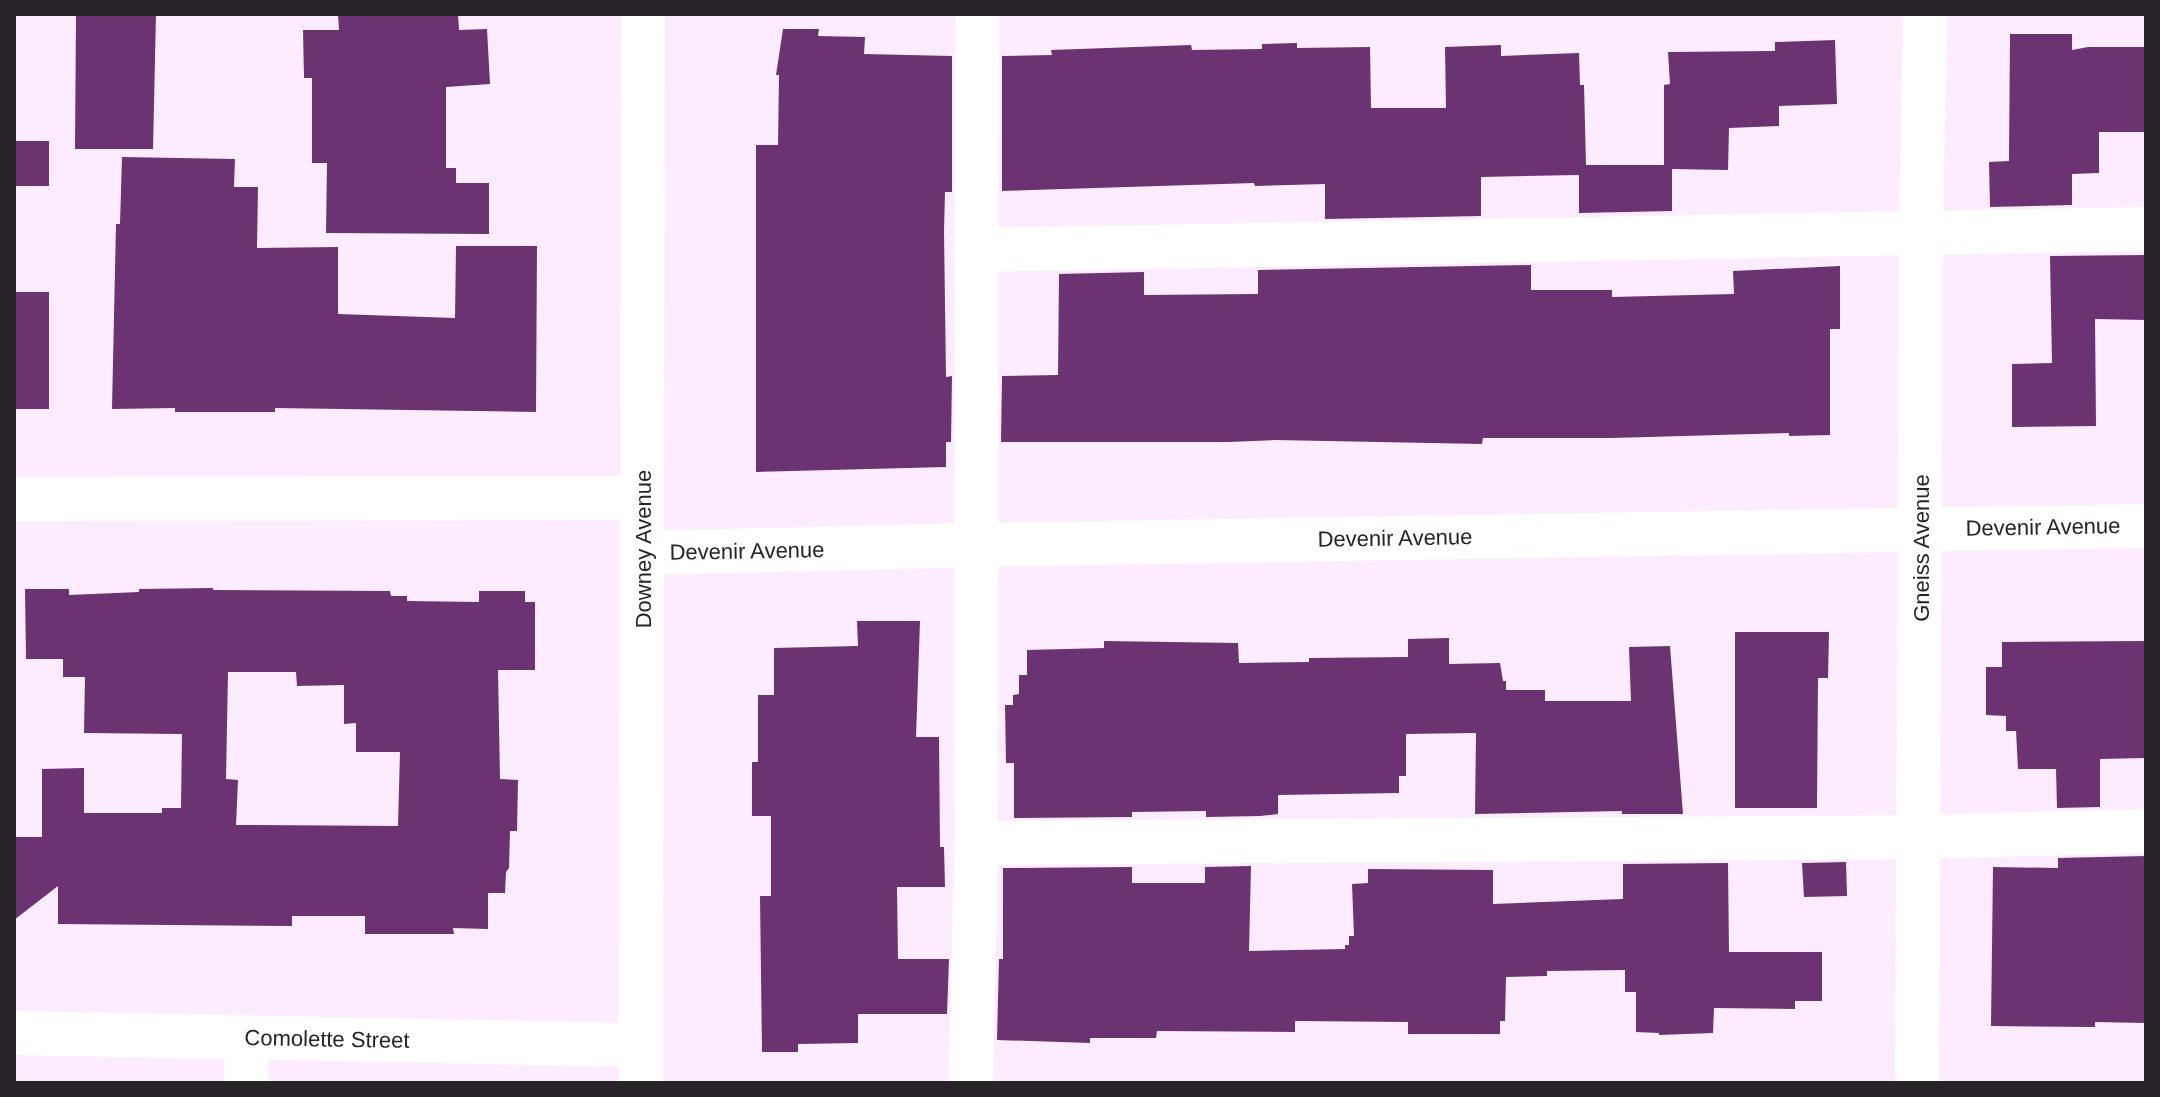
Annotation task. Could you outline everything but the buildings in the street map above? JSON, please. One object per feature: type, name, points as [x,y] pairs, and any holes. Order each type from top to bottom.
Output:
[{"type":"street","name":"Downey Avenue","points":[[641,1064],[643,14]]},
{"type":"street","points":[[971,1083],[976,843],[977,14]]},
{"type":"street","name":"Gneiss Avenue","points":[[1917,1083],[1925,14]]},
{"type":"street","points":[[976,250],[2146,229]]},
{"type":"street","points":[[14,499],[642,498]]},
{"type":"street","name":"Devenir Avenue","points":[[643,553],[2146,526]]},
{"type":"street","points":[[976,843],[1919,837],[2146,831]]},
{"type":"street","name":"Comolette Street","points":[[14,1033],[247,1037],[641,1064]]},
{"type":"street","points":[[246,1083],[247,1037]]}]
